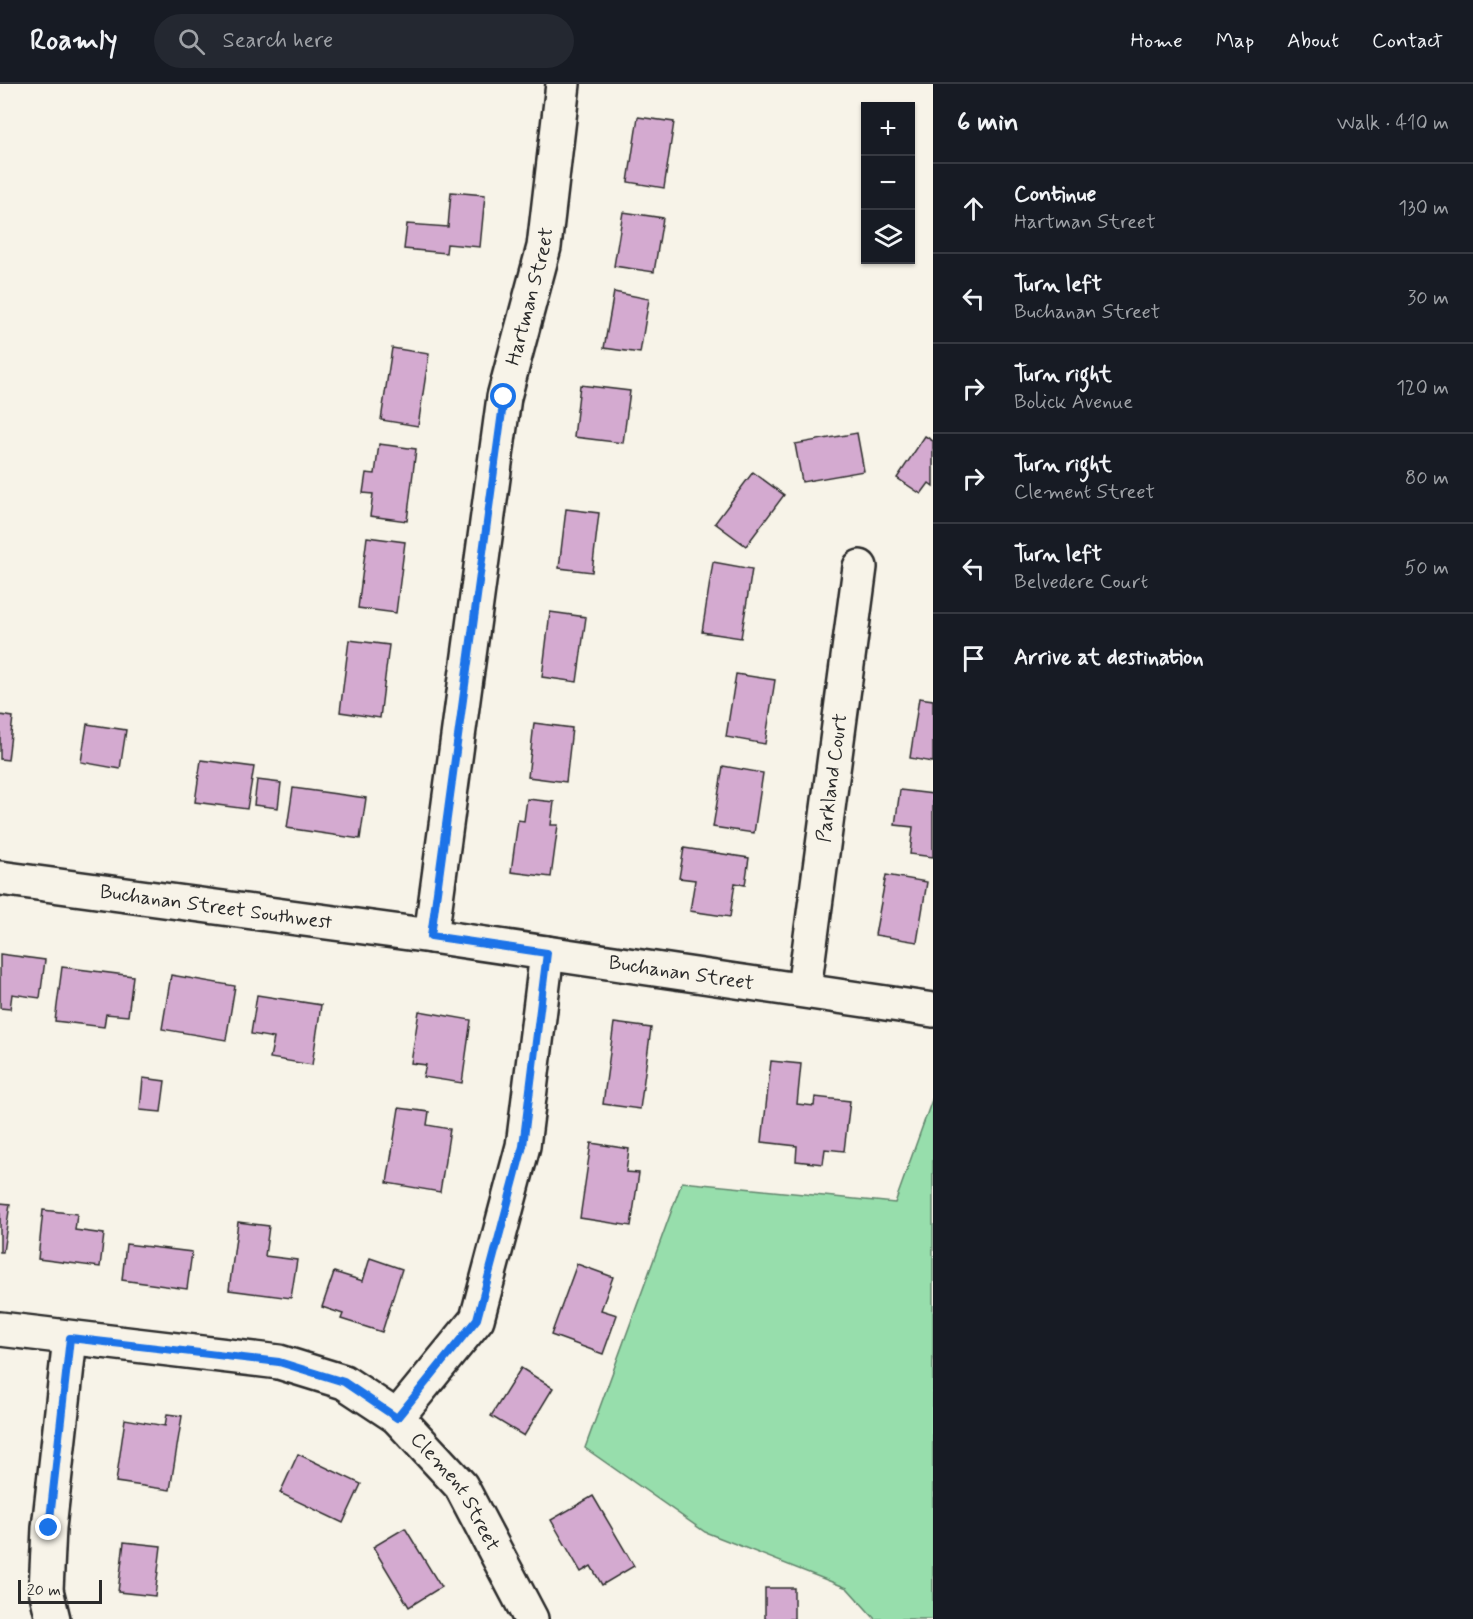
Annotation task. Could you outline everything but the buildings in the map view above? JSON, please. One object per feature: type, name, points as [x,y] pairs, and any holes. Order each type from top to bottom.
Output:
[{"type":"street","name":"Hartman Street","points":[[431,936],[504,397],[544,248],[563,84]]},
{"type":"street","name":"Parkland Court","points":[[804,989],[860,567]]},
{"type":"street","name":"Buchanan Street Southwest","points":[[0,878],[431,936]]},
{"type":"street","name":"Buchanan Street","points":[[431,936],[804,989],[933,1010]]},
{"type":"street","points":[[397,1418],[477,1319],[523,1146],[547,953]]},
{"type":"street","name":"Clement Street","points":[[0,1329],[279,1362],[344,1382],[397,1418],[461,1485],[531,1619]]},
{"type":"street","points":[[53,1619],[46,1590],[49,1528],[70,1338]]},
{"type":"green space","points":[[933,1097],[933,1619],[875,1619],[847,1588],[705,1532],[585,1448],[682,1182],[895,1203]]},
{"type":"route","points":[[49,1528],[70,1338],[279,1362],[344,1382],[397,1418],[477,1319],[523,1146],[547,953],[431,936],[504,397]]}]
